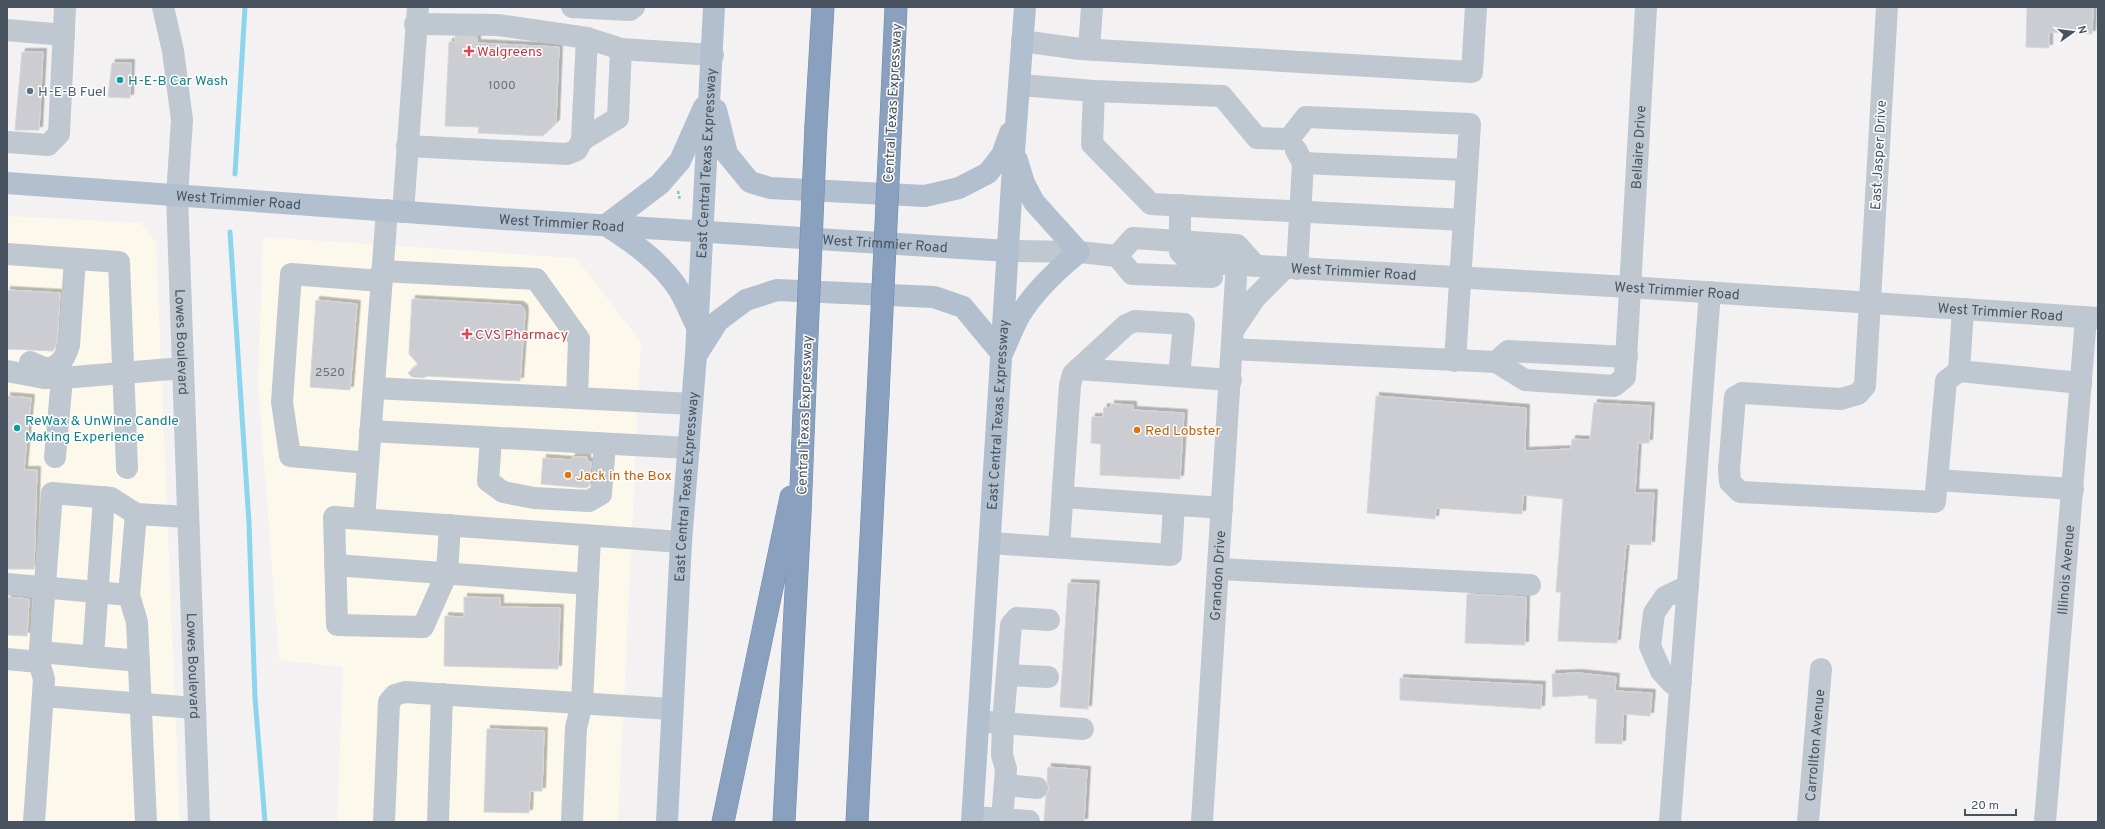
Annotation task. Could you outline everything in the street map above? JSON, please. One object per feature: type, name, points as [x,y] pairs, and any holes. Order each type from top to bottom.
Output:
[{"type":"highway","name":"Central Texas Expressway","points":[[784,822],[803,443],[816,125],[823,7]]},
{"type":"highway","name":"Central Texas Expressway","points":[[857,822],[896,7]]},
{"type":"highway","points":[[723,822],[776,560],[803,443]]},
{"type":"highway","points":[[860,757],[871,791],[872,822]]},
{"type":"main road","name":"East Central Texas Expressway","points":[[666,822],[681,542],[698,328],[702,232],[713,55],[714,7]]},
{"type":"main road","name":"East Central Texas Expressway","points":[[972,819],[1024,7]]},
{"type":"main road","points":[[711,90],[727,154],[750,182],[770,188],[925,196],[959,188],[988,173],[1002,155],[1017,113]]},
{"type":"main road","points":[[698,328],[679,290],[656,262],[633,242],[606,226],[660,184],[680,161],[711,90]]},
{"type":"main road","points":[[696,355],[718,321],[746,300],[777,290],[934,298],[962,307],[1002,354],[1019,315],[1032,297],[1061,266],[1079,252],[1034,202],[1024,183],[1014,151]]},
{"type":"main road","name":"West Trimmier Road","points":[[7,183],[606,226],[1008,251]]},
{"type":"street","points":[[7,142],[48,145],[59,134],[65,7]]},
{"type":"street","name":"Lowes Boulevard","points":[[163,7],[173,51],[182,120],[177,196],[199,822]]},
{"type":"street","points":[[572,7],[630,10],[634,7]]},
{"type":"street","points":[[1089,49],[1092,7]]},
{"type":"street","points":[[1022,41],[1089,49],[1472,72],[1476,7]]},
{"type":"street","name":"Bellaire Drive","points":[[1496,362],[1525,380],[1614,386],[1625,377],[1646,7]]},
{"type":"street","name":"East Jasper Drive","points":[[1887,7],[1865,386],[1858,394],[1841,399],[1742,393],[1735,397],[1729,469],[1730,482],[1740,492],[1935,502],[1937,480]]},
{"type":"street","points":[[421,18],[498,25],[587,38],[621,49],[713,55]]},
{"type":"street","points":[[421,18],[446,36],[455,36]]},
{"type":"street","points":[[364,519],[382,276],[407,146],[421,18]]},
{"type":"street","points":[[477,36],[486,36],[498,25]]},
{"type":"street","points":[[7,30],[64,35]]},
{"type":"street","points":[[407,146],[567,154],[577,150],[582,140],[587,38]]},
{"type":"street","points":[[582,140],[618,118],[621,49]]},
{"type":"street","points":[[1020,85],[1094,91],[1222,96],[1257,138],[1289,139]]},
{"type":"street","points":[[1094,91],[1092,144],[1151,204],[1464,220]]},
{"type":"street","points":[[1289,139],[1306,117],[1470,124],[1455,361]]},
{"type":"street","points":[[1289,139],[1303,163],[1300,212],[1291,269],[1255,298],[1233,339],[1455,361],[1496,362],[1508,351],[1627,357]]},
{"type":"street","points":[[1303,163],[1467,170]]},
{"type":"street","points":[[1180,205],[1180,241]]},
{"type":"street","points":[[1134,238],[1180,241],[1237,245],[1256,266],[1236,278],[1132,274],[1117,256],[1134,238]]},
{"type":"street","name":"West Trimmier Road","points":[[1008,251],[1079,252],[1117,256]]},
{"type":"street","points":[[7,254],[119,262],[127,468]]},
{"type":"street","points":[[7,360],[32,362],[46,368],[55,366],[65,358],[69,344],[75,259]]},
{"type":"street","name":"West Trimmier Road","points":[[1256,266],[1710,292],[2092,318]]},
{"type":"street","points":[[368,463],[290,456],[282,402],[291,274],[536,279],[579,339],[577,398]]},
{"type":"street","name":"Grandon Drive","points":[[1202,822],[1231,380],[1236,278]]},
{"type":"street","points":[[1670,822],[1710,292]]},
{"type":"street","points":[[1959,371],[1963,309]]},
{"type":"street","name":"Illinois Avenue","points":[[2045,822],[2081,383],[2092,318]]},
{"type":"street","points":[[1060,548],[1070,385],[1073,374],[1126,325],[1135,321],[1184,324],[1179,376]]},
{"type":"street","points":[[7,370],[44,378],[62,378],[183,368]]},
{"type":"street","points":[[1078,370],[1231,380]]},
{"type":"street","points":[[2073,489],[1937,480],[1946,381],[1959,371],[2081,383]]},
{"type":"street","points":[[55,457],[62,378]]},
{"type":"street","points":[[374,388],[692,404]]},
{"type":"street","points":[[370,431],[689,448]]},
{"type":"street","points":[[491,438],[488,481],[503,492],[534,498],[589,501],[601,494],[605,444]]},
{"type":"street","points":[[34,822],[44,679],[39,657],[52,493],[111,498],[136,514],[188,517]]},
{"type":"street","points":[[93,657],[104,497]]},
{"type":"street","points":[[1063,497],[1222,508]]},
{"type":"street","points":[[990,543],[1171,555],[1174,505]]},
{"type":"street","points":[[136,514],[129,592],[137,622],[146,822]]},
{"type":"street","points":[[450,525],[447,574],[423,627],[338,625],[334,517],[450,525],[590,536],[681,542]]},
{"type":"street","points":[[572,822],[576,728],[582,703],[590,536]]},
{"type":"street","points":[[335,565],[588,584]]},
{"type":"street","points":[[1218,569],[1530,585]]},
{"type":"street","points":[[7,584],[97,592],[129,592]]},
{"type":"street","points":[[1681,682],[1672,683],[1661,671],[1650,646],[1654,613],[1665,597],[1688,586]]},
{"type":"street","points":[[1002,819],[1006,769],[1002,756],[1003,723],[1011,625],[1017,618],[1049,620]]},
{"type":"street","points":[[985,623],[1011,625]]},
{"type":"street","points":[[7,660],[39,657],[93,657],[139,661]]},
{"type":"street","name":"Carrollton Avenue","points":[[1808,822],[1821,669]]},
{"type":"street","points":[[1007,675],[1048,677]]},
{"type":"street","points":[[384,822],[389,702],[395,695],[405,692],[671,709]]},
{"type":"street","points":[[438,822],[442,694]]},
{"type":"street","points":[[43,696],[195,708]]},
{"type":"street","points":[[979,721],[1083,729]]},
{"type":"street","points":[[1005,786],[1037,788]]},
{"type":"street","points":[[972,819],[1028,821]]},
{"type":"shaded area","points":[[7,216],[141,223],[156,243],[180,822],[7,822]]},
{"type":"shaded area","points":[[263,237],[576,258],[641,342],[618,822],[337,822],[343,667],[279,660],[258,382]]},
{"type":"building","points":[[2027,7],[2093,7],[2092,34],[2049,32],[2049,48],[2026,47]]},
{"type":"building","name":"Walgreens","points":[[455,37],[477,37],[477,43],[559,47],[556,123],[543,136],[478,133],[479,127],[445,126],[449,42],[455,42]]},
{"type":"building","name":"H-E-B Fuel","points":[[22,52],[43,52],[39,130],[15,130]]},
{"type":"building","name":"H-E-B Car Wash","points":[[112,63],[131,63],[130,98],[108,97]]},
{"type":"building","points":[[7,290],[60,293],[57,343],[53,351],[7,349]]},
{"type":"building","name":"CVS Pharmacy","points":[[412,299],[520,305],[524,308],[525,313],[520,381],[427,376],[424,378],[412,377],[408,373],[418,364],[409,354]]},
{"type":"building","points":[[316,300],[357,304],[350,390],[310,387]]},
{"type":"building","points":[[7,396],[31,398],[24,470],[37,470],[34,569],[7,569]]},
{"type":"building","points":[[1376,396],[1526,408],[1525,451],[1571,449],[1572,439],[1590,440],[1594,403],[1651,406],[1649,443],[1638,443],[1635,493],[1654,493],[1651,545],[1626,544],[1617,643],[1558,641],[1561,592],[1556,592],[1563,499],[1523,495],[1522,514],[1436,508],[1435,519],[1367,513]]},
{"type":"building","name":"Red Lobster","points":[[1111,404],[1133,405],[1133,410],[1184,413],[1180,479],[1100,475],[1101,444],[1091,443],[1092,417],[1103,417],[1104,407],[1111,408]]},
{"type":"building","name":"Jack in the Box","points":[[572,457],[587,457],[587,461],[591,462],[589,486],[586,488],[541,484],[543,458],[571,460]]},
{"type":"building","points":[[1068,583],[1096,584],[1088,709],[1060,707]]},
{"type":"building","points":[[1467,594],[1526,597],[1525,645],[1465,643]]},
{"type":"building","points":[[7,597],[29,599],[27,636],[7,635]]},
{"type":"building","points":[[464,597],[500,598],[500,607],[560,608],[558,669],[444,666],[445,616],[464,617]]},
{"type":"building","points":[[1579,673],[1616,677],[1615,691],[1652,693],[1650,716],[1623,714],[1622,744],[1595,743],[1597,699],[1588,698],[1588,695],[1553,697],[1552,674]]},
{"type":"building","points":[[1400,678],[1542,685],[1541,709],[1400,700]]},
{"type":"building","points":[[487,729],[544,731],[542,791],[530,791],[529,813],[484,812]]},
{"type":"building","points":[[1048,767],[1087,770],[1084,822],[1044,822],[1046,796],[1049,789],[1047,781]]},
{"type":"waterway","points":[[235,174],[245,7]]},
{"type":"waterway","points":[[230,232],[249,523],[255,698],[265,822]]},
{"type":"tunnel","points":[[455,36],[477,36]]},
{"type":"place","name":"Walgreens","points":[[469,51]]},
{"type":"place","name":"H-E-B Car Wash","points":[[120,80]]},
{"type":"place","name":"H-E-B Fuel","points":[[30,91]]},
{"type":"place","name":"CVS Pharmacy","points":[[467,334]]},
{"type":"place","name":"ReWax & UnWine Candle Making Experience","points":[[17,428]]},
{"type":"place","name":"Red Lobster","points":[[1137,430]]},
{"type":"place","name":"Jack in the Box","points":[[568,475]]}]
